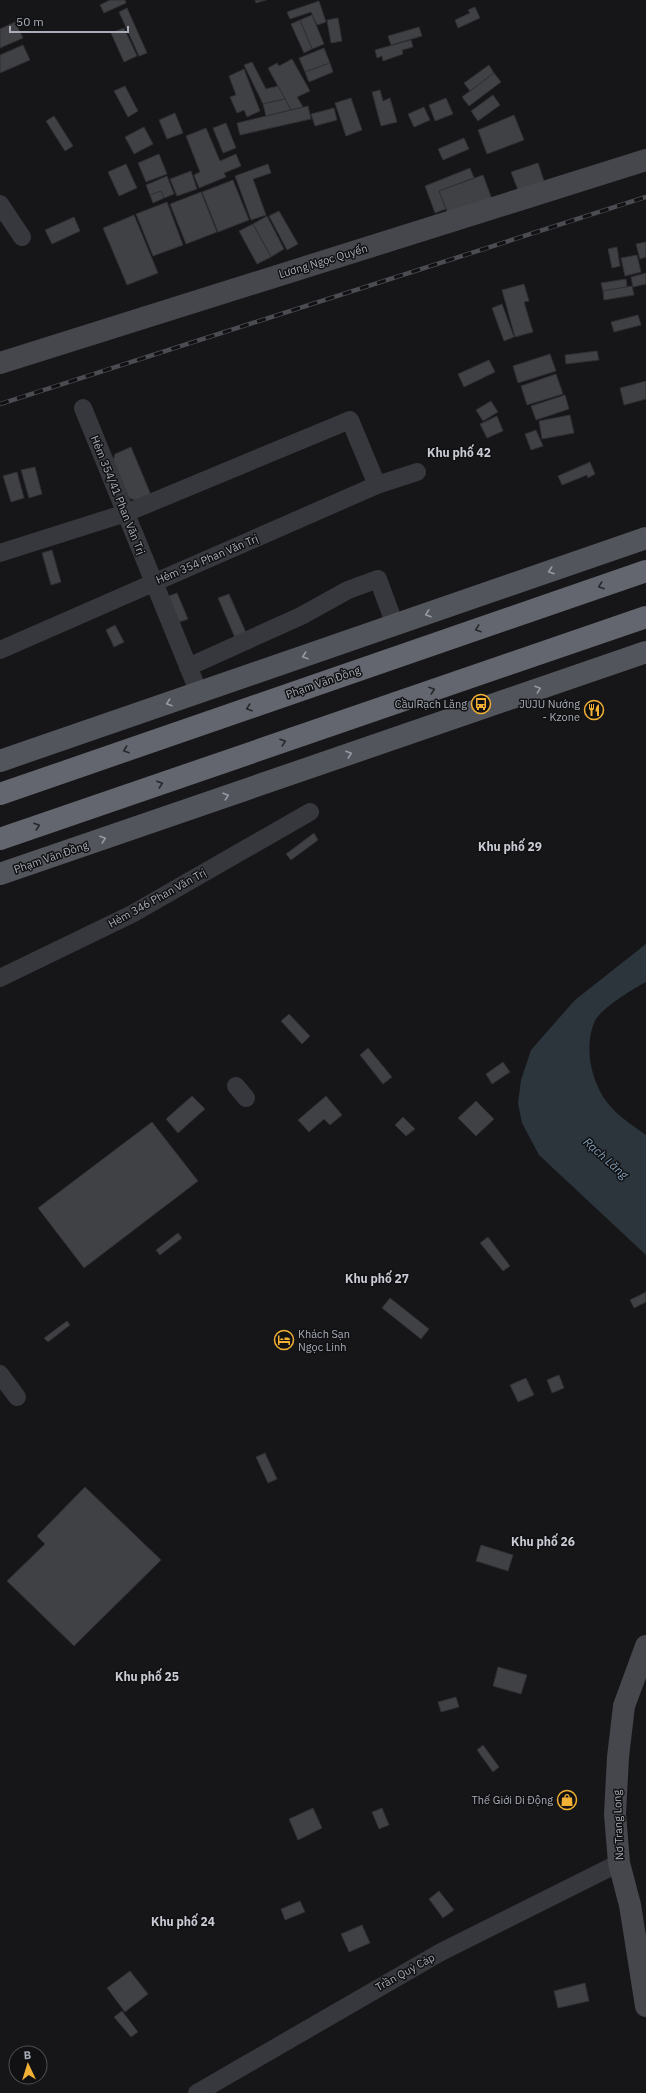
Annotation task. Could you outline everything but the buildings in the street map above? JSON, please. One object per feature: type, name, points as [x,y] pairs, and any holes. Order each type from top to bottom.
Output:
[{"type":"highway","name":"Phạm Văn Đồng","points":[[0,794],[642,572]]},
{"type":"highway","points":[[0,839],[646,617]]},
{"type":"main road","points":[[0,761],[637,542]]},
{"type":"main road","points":[[395,625],[403,655]]},
{"type":"main road","name":"Phạm Văn Đồng","points":[[0,874],[646,652]]},
{"type":"street","name":"Lương Ngọc Quyến","points":[[0,363],[646,160]]},
{"type":"street","points":[[0,204],[22,237]]},
{"type":"street","name":"Hẻm 354/41 Phan Văn Trị","points":[[83,408],[199,693]]},
{"type":"street","points":[[0,552],[126,514],[350,420],[377,485]]},
{"type":"street","name":"Hẻm 354 Phan Văn Trị","points":[[0,650],[377,485],[417,472]]},
{"type":"street","points":[[188,667],[302,616],[348,590],[378,579],[395,625]]},
{"type":"street","name":"Hẻm 346 Phan Văn Trị","points":[[0,978],[132,914],[310,812]]},
{"type":"street","points":[[0,1374],[17,1397]]},
{"type":"street","name":"Nơ Trang Long","points":[[646,1646],[624,1706],[618,1757],[615,1814],[619,1863],[630,1905],[646,2006]]},
{"type":"street","name":"Trần Quý Cáp","points":[[197,2093],[421,1963],[619,1863]]},
{"type":"water","name":"Rạch Lăng","points":[[646,944],[646,982],[617,1000],[597,1018],[591,1032],[589,1053],[596,1083],[606,1101],[619,1115],[646,1135],[646,1255],[539,1155],[522,1123],[518,1103],[521,1080],[531,1050],[575,1000]]},
{"type":"railway","points":[[0,404],[646,197]]},
{"type":"place","name":"Cầu Rạch Lăng","points":[[481,704]]},
{"type":"place","name":"JUJU Nướng - Kzone","points":[[594,710]]},
{"type":"place","name":"Khách Sạn Ngọc Linh","points":[[284,1340]]},
{"type":"place","name":"Thế Giới Di Động","points":[[567,1800]]},
{"type":"district","name":"Khu phố 42","points":[[459,452]]},
{"type":"district","name":"Khu phố 29","points":[[510,846]]},
{"type":"district","name":"Khu phố 27","points":[[377,1278]]},
{"type":"district","name":"Khu phố 26","points":[[543,1541]]},
{"type":"district","name":"Khu phố 25","points":[[147,1676]]},
{"type":"district","name":"Khu phố 24","points":[[183,1921]]}]
